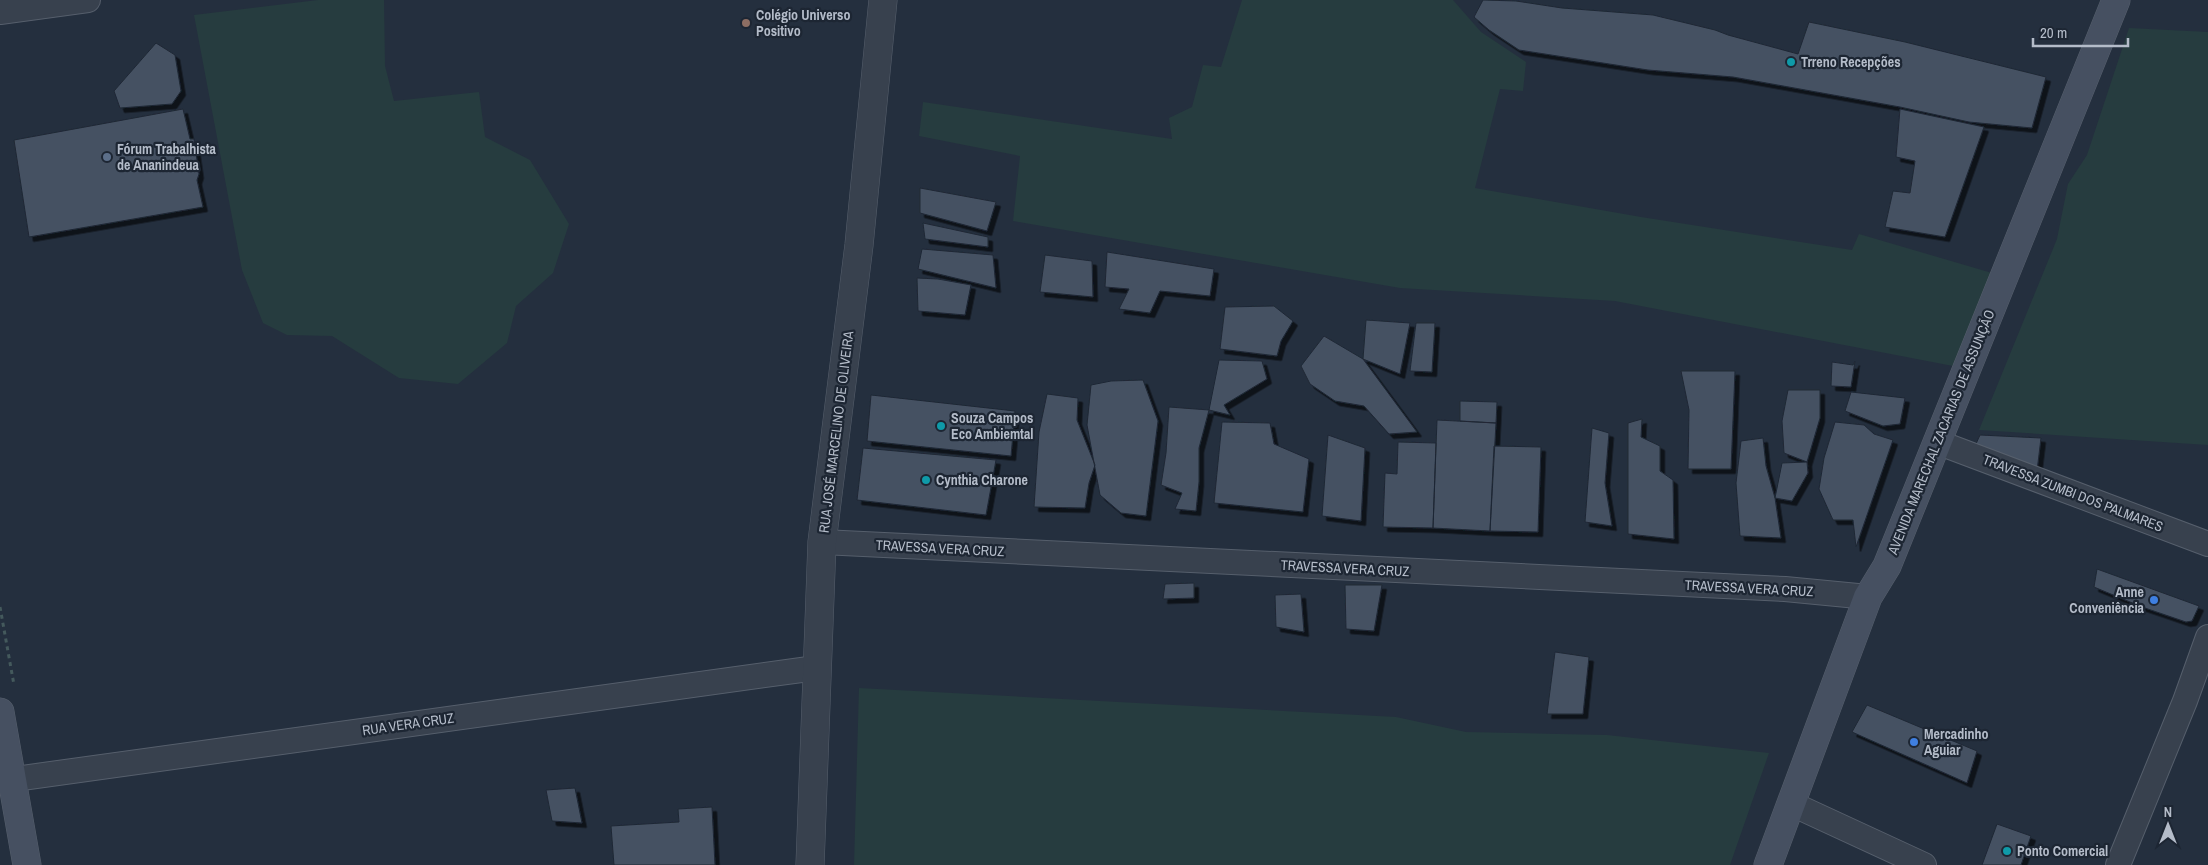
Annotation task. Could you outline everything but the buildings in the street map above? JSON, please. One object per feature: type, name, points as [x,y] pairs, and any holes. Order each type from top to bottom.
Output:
[{"type":"main road","name":"AVENIDA MARECHAL ZACARIAS DE ASSUNÇÃO","points":[[1768,865],[1868,597],[1887,566],[2116,0]]},
{"type":"main road","points":[[0,712],[6,780],[27,865]]},
{"type":"street","points":[[0,12],[88,0]]},
{"type":"street","name":"RUA JOSÉ MARCELINO DE OLIVEIRA","points":[[810,865],[822,542],[859,245],[883,0]]},
{"type":"street","name":"TRAVESSA ZUMBI DOS PALMARES","points":[[1937,442],[2208,544]]},
{"type":"street","name":"TRAVESSA VERA CRUZ","points":[[822,542],[1785,589],[1868,597]]},
{"type":"street","points":[[2118,865],[2185,701],[2208,638]]},
{"type":"street","name":"RUA VERA CRUZ","points":[[6,780],[816,668]]},
{"type":"street","points":[[1792,804],[1924,865]]},
{"type":"green space","points":[[318,0],[384,0],[385,66],[394,101],[479,92],[485,137],[530,160],[569,224],[553,273],[516,306],[507,343],[458,384],[399,378],[332,336],[287,335],[263,323],[242,270],[194,15]]},
{"type":"green space","points":[[1242,0],[1453,0],[1481,32],[1526,62],[1523,91],[1500,89],[1475,188],[1641,217],[1852,250],[1859,234],[1992,273],[1953,366],[1615,301],[1400,288],[1013,221],[1020,156],[919,136],[923,102],[1172,139],[1169,118],[1192,107],[1203,65],[1221,67]]},
{"type":"green space","points":[[2129,28],[2208,32],[2208,445],[1979,430],[2057,239],[2068,184],[2087,155]]},
{"type":"green space","points":[[859,688],[1396,717],[1466,732],[1607,735],[1769,753],[1730,865],[854,865]]},
{"type":"place","name":"Colégio Universo Positivo","points":[[746,23]]},
{"type":"place","name":"Trreno Recepções","points":[[1791,62]]},
{"type":"place","name":"Fórum Trabalhista de Ananindeua","points":[[107,157]]},
{"type":"place","name":"Souza Campos Eco Ambiemtal","points":[[941,426]]},
{"type":"place","name":"Cynthia Charone","points":[[926,480]]},
{"type":"place","name":"Anne Conveniência","points":[[2154,600]]},
{"type":"place","name":"Mercadinho Aguiar","points":[[1914,742]]},
{"type":"place","name":"Ponto Comercial","points":[[2007,851]]}]
